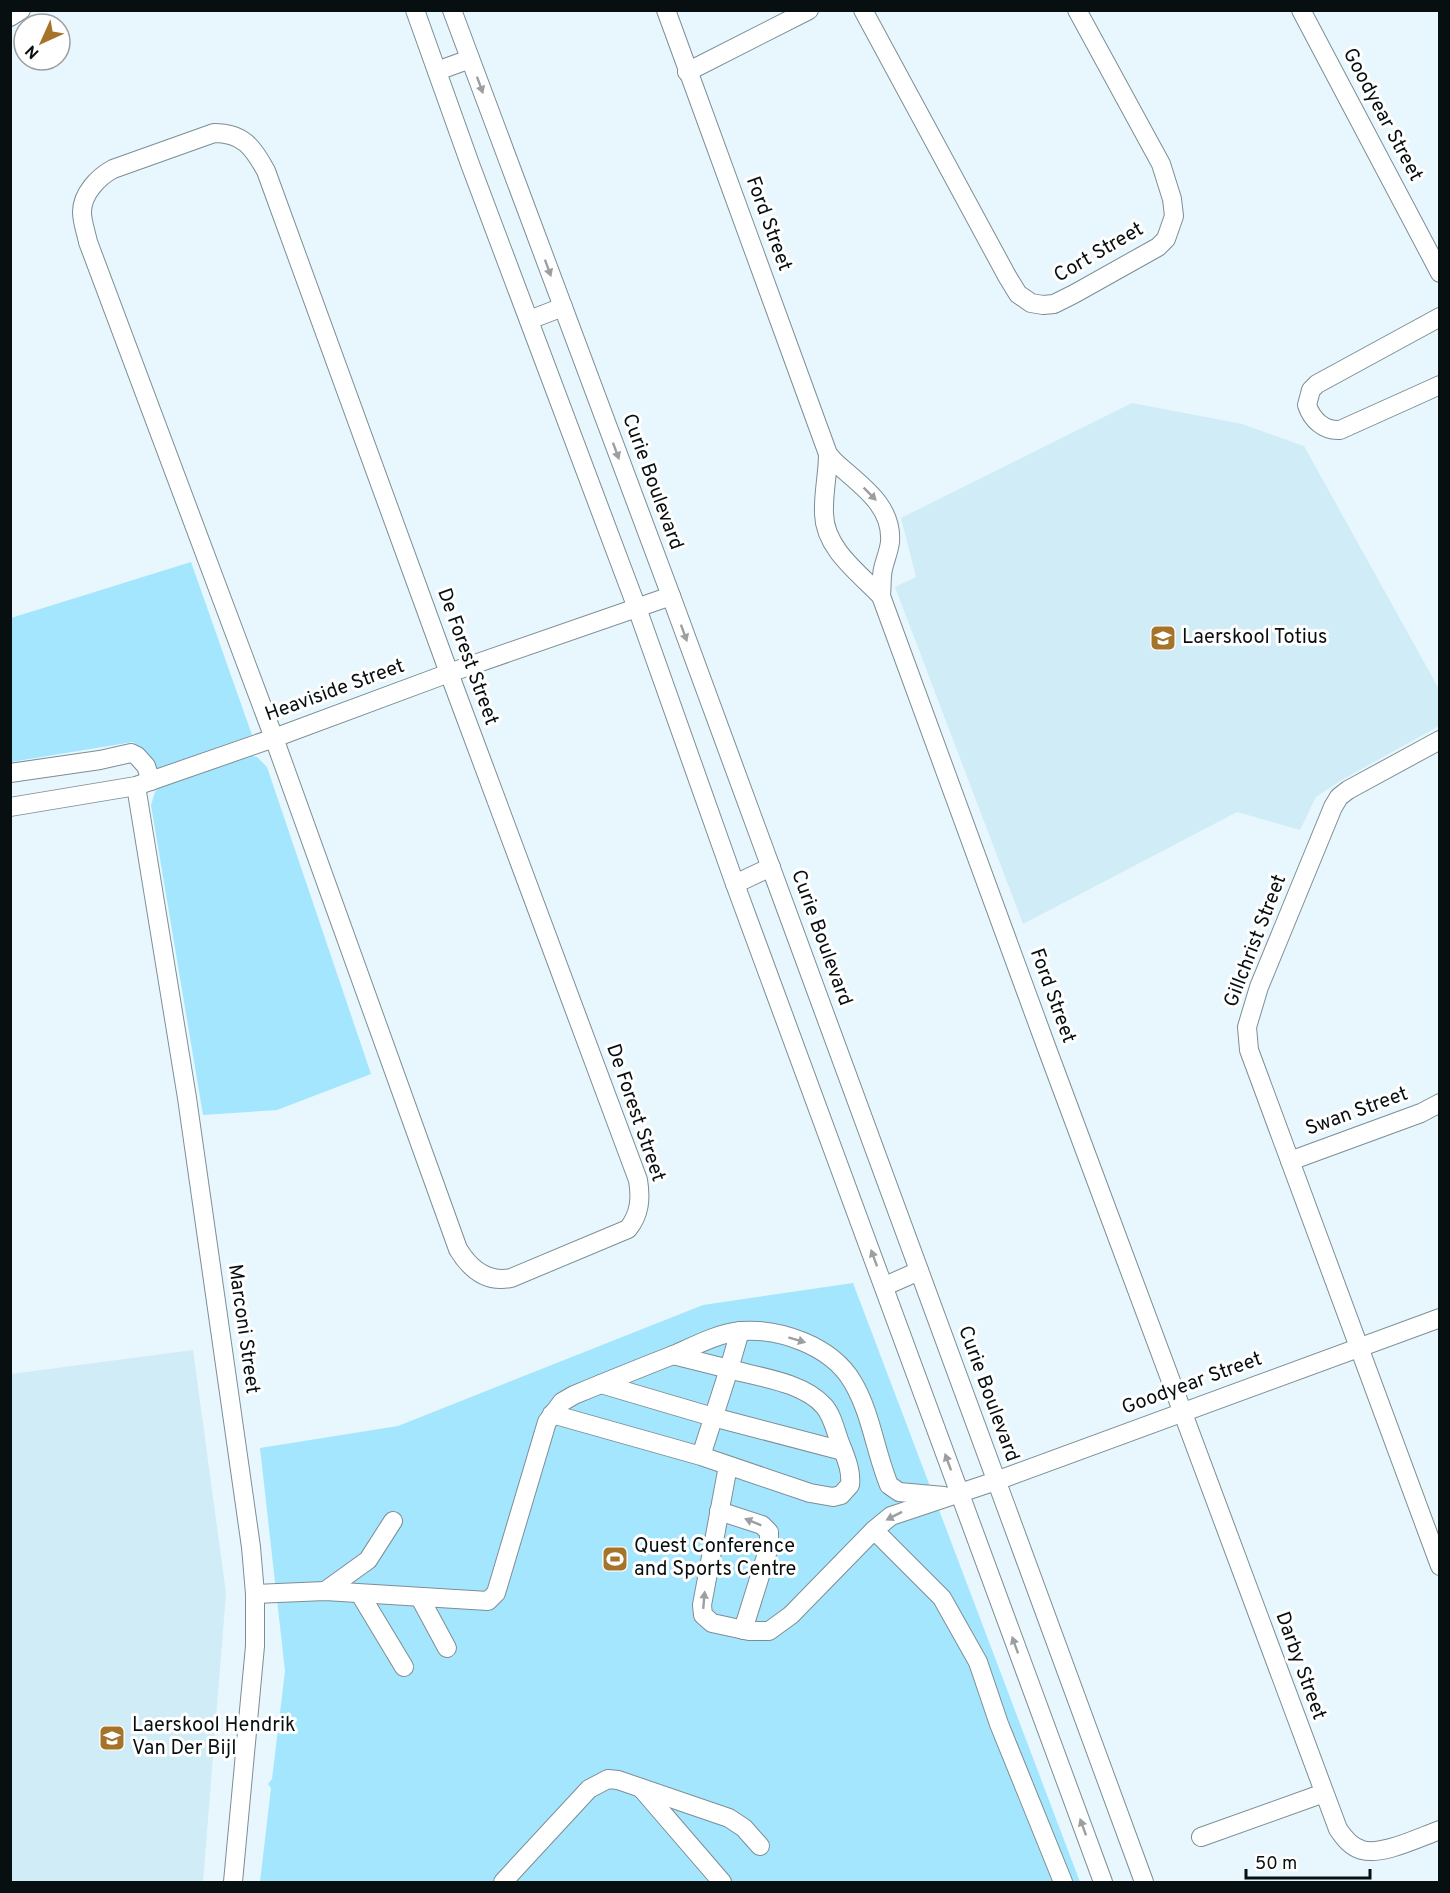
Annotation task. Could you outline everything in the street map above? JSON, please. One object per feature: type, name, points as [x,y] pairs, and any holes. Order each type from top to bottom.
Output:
[{"type":"street","points":[[10,17],[21,10]]},
{"type":"street","points":[[415,10],[637,608],[735,884],[885,1286],[954,1495],[1102,1882]]},
{"type":"street","name":"Curie Boulevard","points":[[452,10],[671,596],[1144,1882]]},
{"type":"street","name":"Ford Street","points":[[666,10],[828,454],[874,498],[887,519],[890,545],[882,571],[881,596],[1182,1411]]},
{"type":"street","points":[[687,72],[809,10]]},
{"type":"street","name":"Cort Street","points":[[863,10],[1007,276],[1018,294],[1031,303],[1043,305],[1054,304],[1074,294],[1158,247],[1166,239],[1174,216],[1172,199],[1161,164],[1077,10]]},
{"type":"street","name":"Goodyear Street","points":[[1301,10],[1440,273]]},
{"type":"street","points":[[437,71],[470,59]]},
{"type":"street","name":"De Forest Street","points":[[214,133],[236,136],[246,143],[259,158],[270,182],[449,673],[638,1180],[640,1204],[628,1229],[511,1278],[492,1279],[481,1274],[471,1267],[458,1250],[274,738],[88,242],[82,212],[84,202],[96,182],[113,169],[214,133]]},
{"type":"street","points":[[529,320],[563,307]]},
{"type":"street","points":[[1440,316],[1317,384],[1311,390],[1307,405],[1317,421],[1332,430],[1340,430],[1440,385]]},
{"type":"street","name":"Ford Street","points":[[828,454],[824,513],[827,534],[841,555],[881,596]]},
{"type":"street","name":"Heaviside Street","points":[[10,807],[144,783],[671,596]]},
{"type":"street","name":"Gillchrist Street","points":[[1359,1348],[1290,1161],[1248,1040],[1247,1027],[1259,987],[1339,797],[1440,740]]},
{"type":"street","points":[[10,773],[100,760],[131,753],[146,766],[144,783]]},
{"type":"street","name":"Marconi Street","points":[[144,783],[251,1547],[255,1594],[255,1646],[233,1882]]},
{"type":"street","points":[[735,884],[771,867]]},
{"type":"street","name":"Swan Street","points":[[1290,1161],[1421,1113],[1440,1103]]},
{"type":"street","points":[[885,1286],[919,1271]]},
{"type":"street","name":"Goodyear Street","points":[[719,1511],[702,1605],[704,1615],[719,1626],[763,1632],[778,1625],[891,1516],[996,1481],[1440,1318]]},
{"type":"street","points":[[255,1594],[325,1591],[477,1602],[494,1598],[543,1433],[552,1414],[562,1402],[673,1355],[740,1331],[758,1331],[786,1336],[816,1346],[852,1380],[889,1485],[898,1492],[954,1495]]},
{"type":"street","points":[[701,1456],[740,1331]]},
{"type":"street","points":[[1359,1348],[1440,1566]]},
{"type":"street","points":[[552,1414],[701,1456],[810,1493],[833,1497],[841,1495],[850,1485],[849,1468],[829,1413],[814,1398],[798,1388],[673,1355]]},
{"type":"street","points":[[601,1384],[713,1417],[843,1451]]},
{"type":"street","name":"Darby Street","points":[[1182,1411],[1338,1829],[1345,1839],[1363,1851],[1388,1849],[1440,1830]]},
{"type":"street","points":[[728,1466],[719,1511],[762,1525],[769,1532],[769,1547],[743,1630]]},
{"type":"street","points":[[325,1591],[368,1560],[393,1521]]},
{"type":"street","points":[[874,1530],[942,1598],[978,1662],[1002,1734],[1063,1882]]},
{"type":"street","points":[[360,1594],[404,1667]]},
{"type":"street","points":[[420,1598],[447,1648]]},
{"type":"street","points":[[503,1882],[589,1789],[608,1779],[640,1787],[729,1818],[744,1828],[760,1846]]},
{"type":"street","points":[[640,1787],[722,1882]]},
{"type":"street","points":[[1201,1837],[1324,1792]]},
{"type":"shaded area","name":"Laerskool Totius","points":[[1132,403],[1242,424],[1304,446],[1439,689],[1439,726],[1340,781],[1316,797],[1300,830],[1237,812],[1023,924],[895,587],[916,577],[901,518]]},
{"type":"shaded area","points":[[191,562],[252,735],[156,769],[143,750],[133,742],[11,762],[11,618]]},
{"type":"shaded area","points":[[245,754],[257,757],[267,767],[371,1074],[277,1110],[203,1115],[151,805],[155,792],[161,785]]},
{"type":"shaded area","name":"Quest Conference and Sports Centre","points":[[853,1283],[1080,1882],[260,1882],[271,1788],[268,1784],[272,1779],[285,1671],[260,1448],[398,1426],[703,1305]]},
{"type":"shaded area","name":"Laerskool Hendrik Van Der Bijl","points":[[193,1350],[226,1593],[203,1882],[11,1882],[11,1374]]},
{"type":"place","name":"Laerskool Totius","points":[[1163,638]]},
{"type":"place","name":"Quest Conference and Sports Centre","points":[[615,1559]]},
{"type":"place","name":"Laerskool Hendrik Van Der Bijl","points":[[112,1738]]}]
